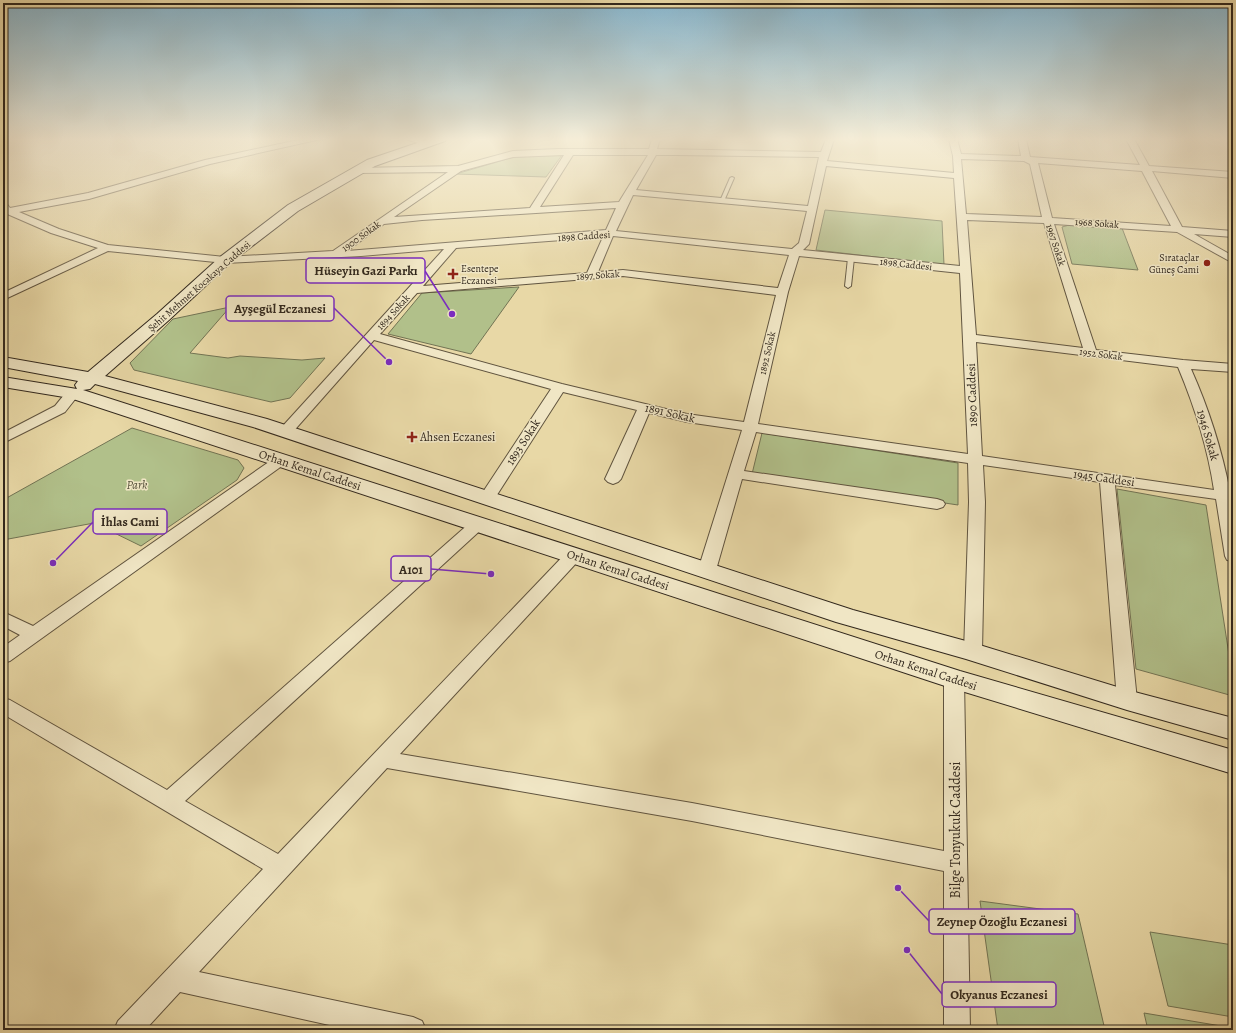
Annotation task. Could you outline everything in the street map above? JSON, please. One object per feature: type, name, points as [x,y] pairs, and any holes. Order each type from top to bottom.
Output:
[{"type":"main road","name":"Şehit Mehmet Kocakaya Caddesi","points":[[73,393],[163,317],[225,260],[294,208],[330,187]]},
{"type":"main road","points":[[3,362],[92,378],[260,423],[845,616],[973,652],[1128,700],[1233,729]]},
{"type":"main road","name":"Orhan Kemal Caddesi","points":[[3,382],[73,393],[954,679],[1233,762]]},
{"type":"main road","points":[[954,679],[973,652]]},
{"type":"street","points":[[5,209],[89,196],[120,187]]},
{"type":"street","name":"1900 Sokak","points":[[336,254],[430,187]]},
{"type":"street","points":[[533,210],[548,187]]},
{"type":"street","points":[[591,276],[622,205],[633,187]]},
{"type":"street","name":"1892 Sokak","points":[[707,570],[750,427],[782,292],[795,252],[804,244],[817,187]]},
{"type":"street","name":"1890 Caddesi","points":[[960,187],[970,338],[975,460],[976,502],[973,652]]},
{"type":"street","name":"1967 Sokak","points":[[1040,187],[1048,221],[1091,353]]},
{"type":"street","points":[[1156,187],[1178,229],[1233,260]]},
{"type":"street","points":[[630,192],[813,209]]},
{"type":"street","points":[[381,222],[422,217],[622,205]]},
{"type":"street","name":"1898 Caddesi","points":[[5,209],[55,231],[107,248],[225,260],[453,246],[610,233],[966,270]]},
{"type":"street","name":"1968 Sokak","points":[[962,217],[1085,222],[1233,234]]},
{"type":"street","name":"1894 Sokak","points":[[286,431],[453,246]]},
{"type":"street","points":[[3,297],[107,248]]},
{"type":"street","name":"1897 Sokak","points":[[414,290],[623,273],[782,292]]},
{"type":"street","name":"1891 Sokak","points":[[372,336],[558,387],[687,418],[975,460]]},
{"type":"street","name":"1952 Sokak","points":[[970,338],[1183,364],[1233,368]]},
{"type":"street","name":"1946 Sokak","points":[[1183,364],[1195,392],[1219,473],[1228,496],[1233,556]]},
{"type":"street","name":"1893 Sokak","points":[[487,498],[558,387]]},
{"type":"street","points":[[3,439],[60,409],[73,393]]},
{"type":"street","points":[[614,479],[645,407]]},
{"type":"street","points":[[3,656],[281,460]]},
{"type":"street","name":"1945 Caddesi","points":[[975,460],[1228,496]]},
{"type":"street","points":[[736,474],[937,504]]},
{"type":"street","points":[[1107,479],[1128,700]]},
{"type":"street","points":[[169,802],[478,524]]},
{"type":"street","points":[[127,1030],[384,759],[574,555]]},
{"type":"street","points":[[3,618],[34,634]]},
{"type":"street","name":"Bilge Tonyukuk Caddesi","points":[[954,679],[954,863],[957,1030]]},
{"type":"street","points":[[3,705],[280,867]]},
{"type":"street","points":[[384,759],[692,812],[954,863]]},
{"type":"street","points":[[175,978],[413,1030]]},
{"type":"lane","points":[[722,201],[728,187]]},
{"type":"lane","points":[[848,286],[851,258]]},
{"type":"green space","points":[[825,210],[942,221],[944,265],[816,250]]},
{"type":"green space","points":[[1073,224],[1122,228],[1138,270],[1072,264],[1062,227]]},
{"type":"green space","points":[[519,287],[471,354],[388,334],[422,293]]},
{"type":"green space","points":[[230,307],[190,353],[228,358],[240,356],[302,360],[325,358],[290,398],[271,402],[134,370],[130,363],[173,319]]},
{"type":"green space","name":"Park","points":[[132,428],[238,460],[244,468],[237,480],[141,546],[94,523],[3,540],[3,500]]},
{"type":"green space","points":[[762,433],[958,463],[958,505],[752,474]]},
{"type":"green space","points":[[1117,489],[1206,505],[1233,681],[1233,696],[1136,669]]},
{"type":"green space","points":[[980,901],[1078,914],[1105,1030],[998,1030]]},
{"type":"green space","points":[[1150,932],[1233,945],[1233,1017],[1168,1006]]},
{"type":"green space","points":[[1144,1013],[1233,1028],[1233,1030],[1148,1030]]},
{"type":"place","name":"Sırataçlar Güneş Cami","points":[[1207,263]]},
{"type":"place","name":"Esentepe Eczanesi","points":[[453,274]]},
{"type":"place","name":"Hüseyin Gazi Parkı","points":[[452,314]]},
{"type":"place","name":"Ayşegül Eczanesi","points":[[389,362]]},
{"type":"place","name":"Ahsen Eczanesi","points":[[412,437]]},
{"type":"place","name":"İhlas Cami","points":[[53,563]]},
{"type":"place","name":"A101","points":[[491,574]]},
{"type":"place","name":"Zeynep Özoğlu Eczanesi","points":[[898,888]]},
{"type":"place","name":"Okyanus Eczanesi","points":[[907,950]]}]
